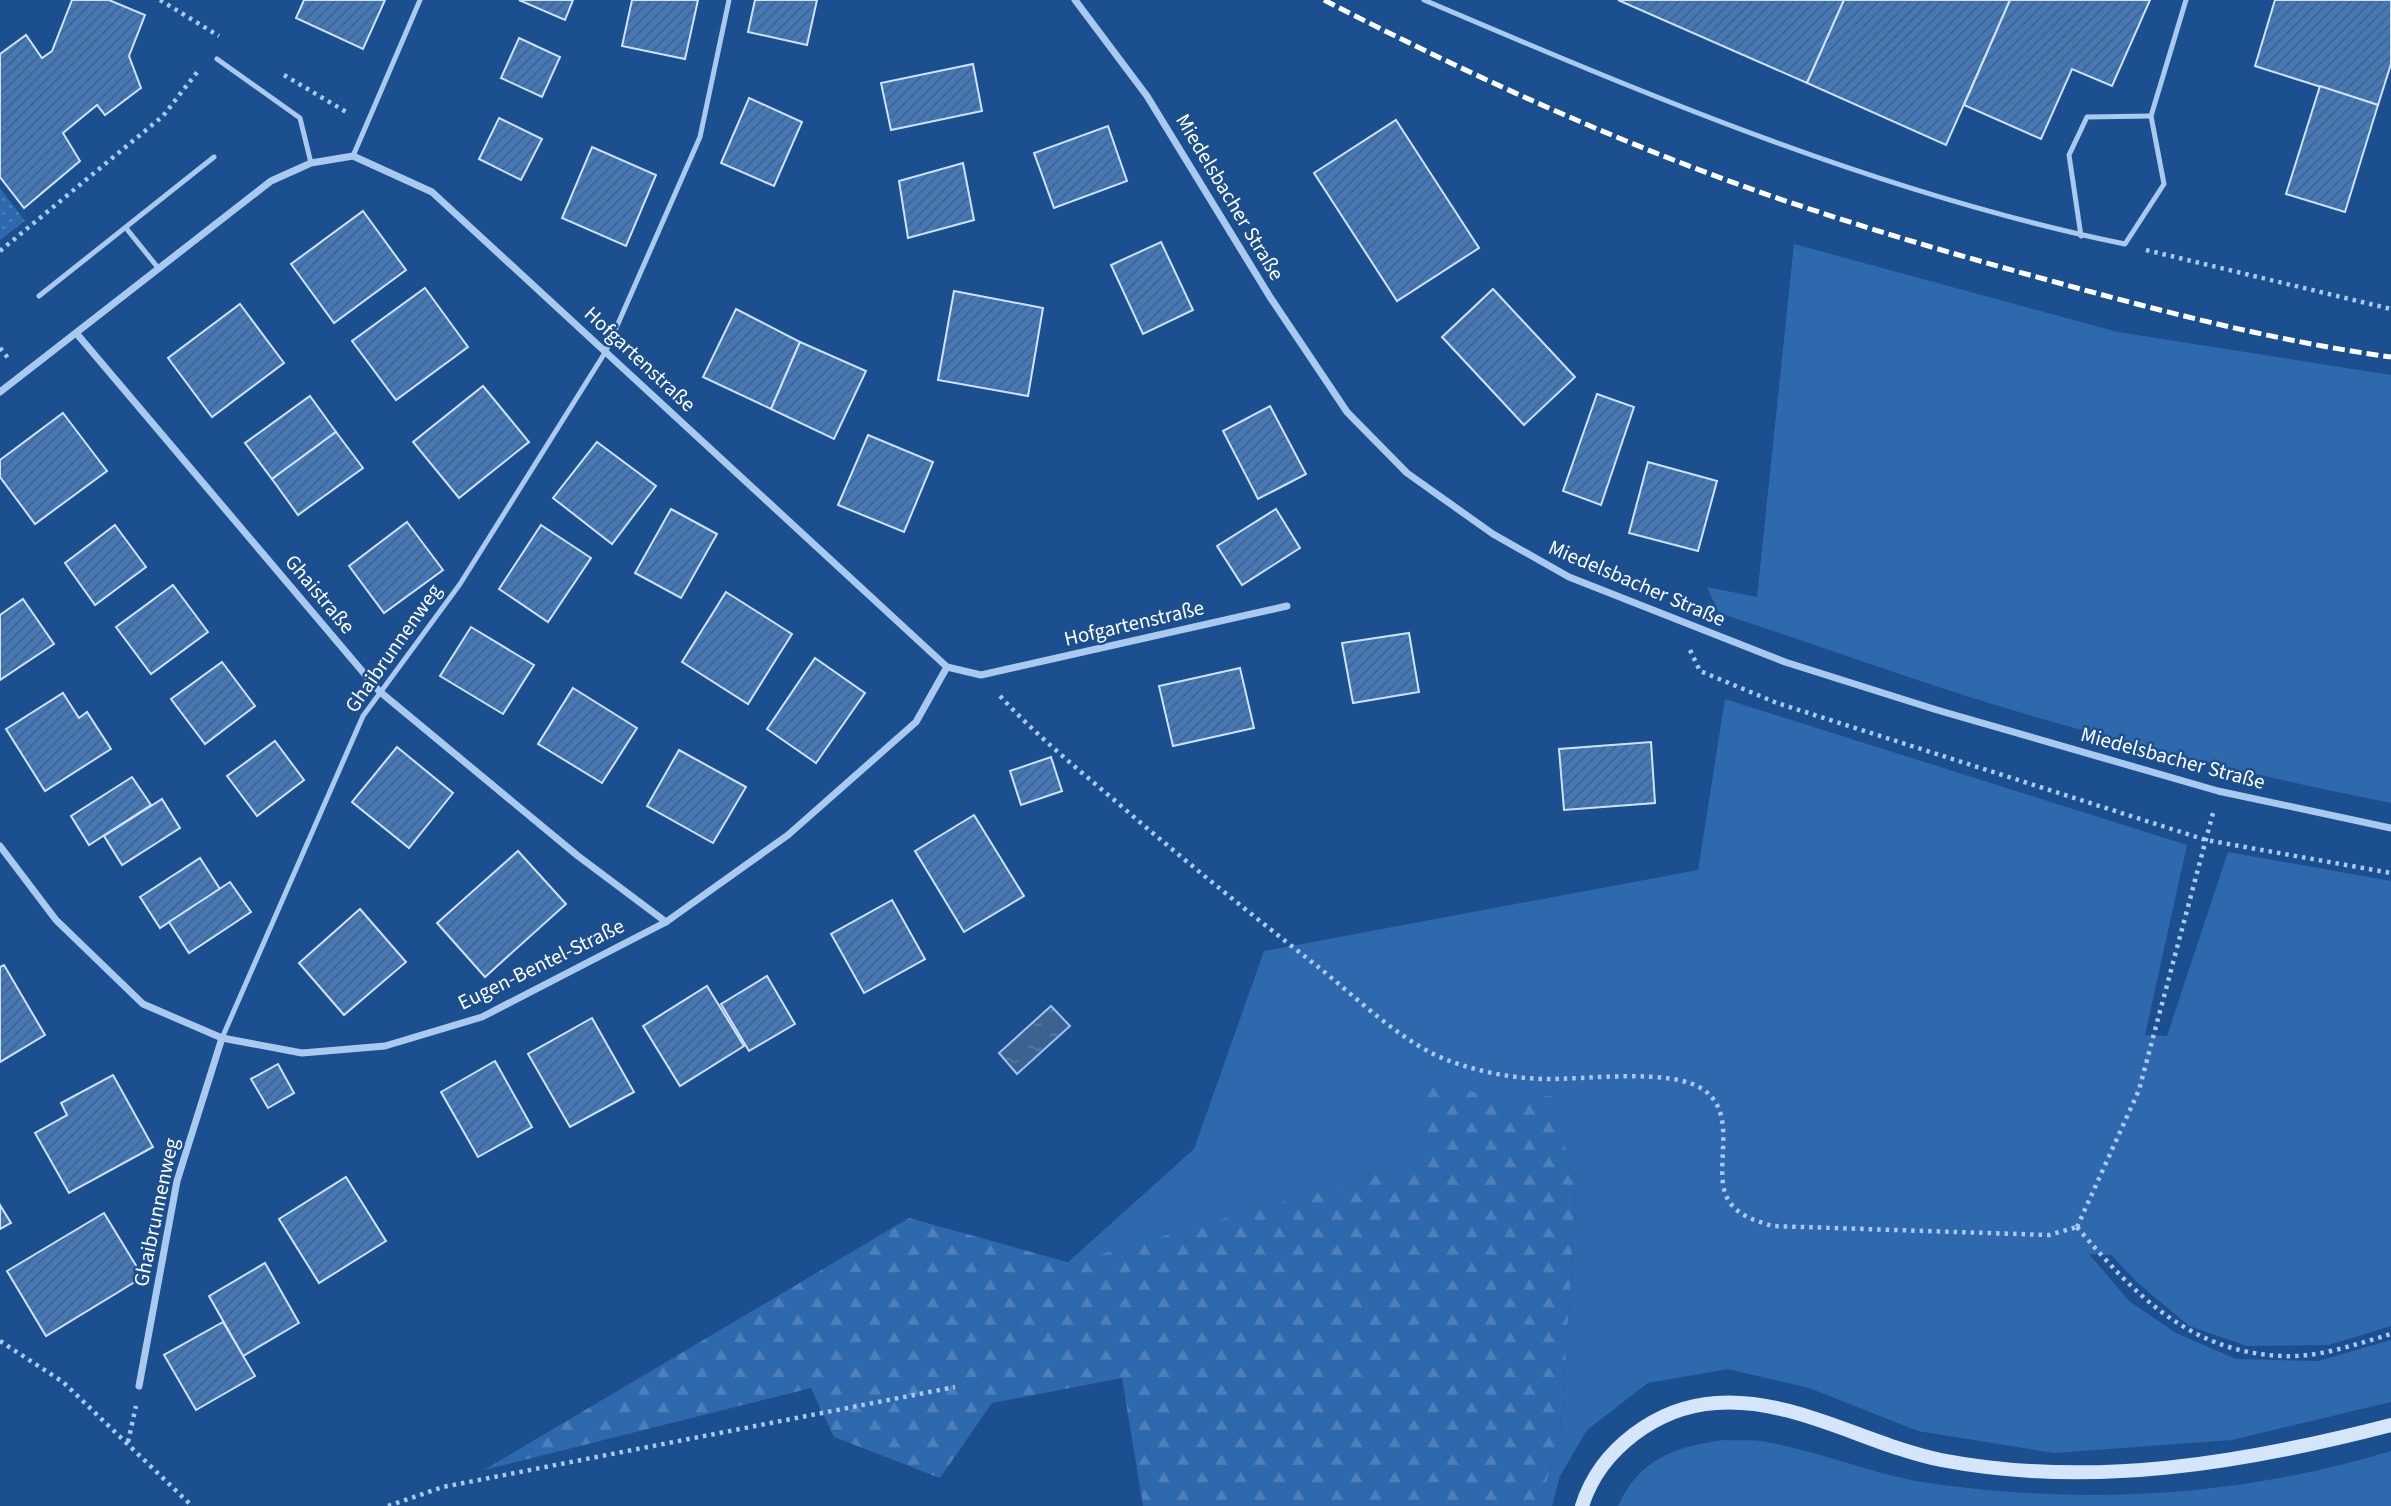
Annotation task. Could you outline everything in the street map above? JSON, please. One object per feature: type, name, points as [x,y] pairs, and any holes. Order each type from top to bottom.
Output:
[{"type":"main road","points":[[1582,1506],[1588,1488],[1615,1450],[1654,1419],[1715,1403],[1758,1404],[1927,1456],[2011,1471],[2085,1472],[2172,1468],[2258,1456],[2391,1425]]},
{"type":"street","name":"Miedelsbacher Straße","points":[[1074,0],[1147,96],[1270,297],[1347,412],[1407,473],[1493,534],[1569,577],[1675,621],[1785,662],[1937,710],[2218,791],[2391,828]]},
{"type":"street","points":[[0,392],[271,181],[311,163],[353,156]]},
{"type":"street","name":"Hofgartenstraße","points":[[353,156],[432,192],[947,667],[981,675],[1287,606]]},
{"type":"street","name":"Ghaistraße","points":[[77,334],[379,691],[578,856],[666,922]]},
{"type":"street","name":"Eugen-Bentel-Straße","points":[[0,846],[56,920],[143,1004],[222,1038],[302,1052],[385,1046],[482,1017],[666,922],[788,835],[916,722],[947,667]]},
{"type":"street","name":"Ghaibrunnenweg","points":[[139,1386],[177,1181],[222,1038]]},
{"type":"lane","points":[[353,156],[421,0]]},
{"type":"lane","name":"Ghaibrunnenweg","points":[[222,1038],[363,716],[460,583],[606,351],[701,137],[729,0]]},
{"type":"lane","points":[[1424,0],[1624,86],[1940,199],[2081,236],[2125,244],[2164,184],[2151,116],[2186,0]]},
{"type":"lane","points":[[217,59],[300,118],[311,163]]},
{"type":"lane","points":[[2081,236],[2069,155],[2087,117],[2151,116]]},
{"type":"lane","points":[[39,296],[214,157]]},
{"type":"lane","points":[[125,228],[159,269]]},
{"type":"path","points":[[210,43],[214,33]]},
{"type":"path","points":[[0,251],[163,116],[194,79],[202,61]]},
{"type":"path","points":[[2125,244],[2391,309]]},
{"type":"path","points":[[1675,621],[1700,671],[1752,692],[1918,749],[2206,840],[2391,873]]},
{"type":"path","points":[[981,675],[1031,729],[1182,859],[1402,1034],[1447,1060],[1497,1075],[1543,1079],[1679,1078],[1705,1090],[1714,1102],[1724,1125],[1724,1183],[1730,1203],[1748,1218],[1772,1226],[2049,1235],[2077,1227],[2139,1090],[2218,791]]},
{"type":"path","points":[[2077,1227],[2117,1273],[2169,1320],[2232,1350],[2284,1357],[2338,1349],[2391,1334]]},
{"type":"path","points":[[0,1341],[63,1382],[192,1506]]},
{"type":"path","points":[[388,1506],[443,1487],[955,1387]]},
{"type":"path","points":[[128,1443],[135,1409]]},
{"type":"green space","points":[[0,188],[25,221],[0,240]]},
{"type":"green space","points":[[1794,244],[2118,332],[2391,375],[2391,803],[2228,768],[2066,726],[1960,694],[1719,613],[1707,587],[1757,597]]},
{"type":"green space","points":[[1725,699],[2187,845],[2145,1035],[2167,1036],[2228,852],[2391,881],[2391,1326],[2329,1345],[2247,1346],[2189,1326],[2138,1283],[2111,1255],[2089,1254],[2129,1301],[2176,1333],[2236,1359],[2318,1361],[2391,1340],[2391,1402],[2232,1440],[2054,1453],[1918,1431],[1809,1388],[1728,1369],[1648,1383],[1587,1430],[1560,1476],[1552,1506],[1540,1506],[1561,1430],[1576,1191],[1066,1264],[1194,1149],[1264,951],[1698,870]]},
{"type":"green space","points":[[1428,1079],[1501,1100],[1552,1096],[1576,1191],[1561,1430],[1540,1506],[1143,1506],[1122,1378],[992,1403],[940,1478],[834,1437],[811,1388],[484,1470],[909,1218],[1071,1263],[1419,1162]]},
{"type":"green space","points":[[1724,1440],[1756,1441],[1785,1446],[1915,1481],[1974,1489],[2094,1495],[2214,1488],[2333,1467],[2391,1451],[2391,1506],[1618,1506],[1627,1490],[1648,1466],[1675,1451]]},
{"type":"water","points":[[1051,1006],[1070,1026],[1017,1074],[999,1053]]},
{"type":"building","points":[[72,0],[109,0],[145,15],[129,56],[141,88],[105,115],[97,105],[63,133],[80,161],[24,208],[0,177],[0,54],[26,35],[42,58],[52,51]]},
{"type":"building","points":[[304,0],[385,0],[363,49],[296,18]]},
{"type":"building","points":[[519,0],[573,0],[565,20]]},
{"type":"building","points":[[632,0],[698,0],[685,59],[622,46]]},
{"type":"building","points":[[755,0],[817,0],[807,45],[748,32]]},
{"type":"building","points":[[1618,0],[1844,0],[1807,83]]},
{"type":"building","points":[[1844,0],[2010,0],[1946,145],[1807,83]]},
{"type":"building","points":[[2010,0],[2150,0],[2112,86],[2072,69],[2041,139],[1964,105]]},
{"type":"building","points":[[2275,0],[2391,0],[2391,64],[2378,105],[2255,66]]},
{"type":"building","points":[[519,38],[560,57],[542,97],[501,78]]},
{"type":"building","points":[[973,64],[982,111],[891,130],[881,83]]},
{"type":"building","points":[[2320,86],[2378,105],[2345,212],[2286,194]]},
{"type":"building","points":[[749,98],[802,122],[774,186],[721,163]]},
{"type":"building","points":[[499,118],[542,139],[521,180],[479,159]]},
{"type":"building","points":[[1396,120],[1479,248],[1397,301],[1314,173]]},
{"type":"building","points":[[1108,126],[1127,181],[1054,208],[1034,153]]},
{"type":"building","points":[[592,147],[656,175],[626,246],[562,218]]},
{"type":"building","points":[[963,163],[974,220],[908,238],[899,181]]},
{"type":"building","points":[[363,211],[406,270],[334,323],[291,264]]},
{"type":"building","points":[[1161,242],[1193,310],[1143,334],[1111,265]]},
{"type":"building","points":[[425,288],[468,347],[396,400],[352,341]]},
{"type":"building","points":[[1493,289],[1575,377],[1524,425],[1442,337]]},
{"type":"building","points":[[954,291],[1043,308],[1028,396],[938,380]]},
{"type":"building","points":[[240,304],[284,363],[212,417],[168,358]]},
{"type":"building","points":[[736,309],[800,342],[771,409],[703,377]]},
{"type":"building","points":[[800,342],[866,371],[834,439],[771,409]]},
{"type":"building","points":[[483,386],[529,442],[459,498],[413,442]]},
{"type":"building","points":[[1597,394],[1634,407],[1601,505],[1563,491]]},
{"type":"building","points":[[310,396],[336,432],[272,479],[245,443]]},
{"type":"building","points":[[1270,406],[1306,474],[1258,499],[1223,431]]},
{"type":"building","points":[[63,413],[107,471],[35,524],[0,477],[0,460]]},
{"type":"building","points":[[336,432],[363,468],[298,515],[272,479]]},
{"type":"building","points":[[868,435],[933,462],[904,532],[838,505]]},
{"type":"building","points":[[597,442],[656,486],[612,544],[553,498]]},
{"type":"building","points":[[1648,462],[1717,481],[1698,551],[1629,533]]},
{"type":"building","points":[[671,509],[717,534],[681,598],[635,573]]},
{"type":"building","points":[[1276,509],[1300,548],[1242,585],[1217,546]]},
{"type":"building","points":[[407,522],[443,570],[384,613],[349,566]]},
{"type":"building","points":[[115,525],[146,567],[95,605],[65,563]]},
{"type":"building","points":[[541,525],[591,558],[548,622],[499,589]]},
{"type":"building","points":[[173,585],[208,632],[151,674],[116,627]]},
{"type":"building","points":[[726,592],[792,634],[748,704],[682,662]]},
{"type":"building","points":[[23,599],[54,644],[0,680],[0,615]]},
{"type":"building","points":[[471,627],[534,665],[503,714],[440,676]]},
{"type":"building","points":[[1409,633],[1419,692],[1353,703],[1342,643]]},
{"type":"building","points":[[815,658],[865,693],[816,763],[767,729]]},
{"type":"building","points":[[222,662],[255,706],[205,744],[171,699]]},
{"type":"building","points":[[1240,668],[1254,728],[1173,746],[1159,686]]},
{"type":"building","points":[[573,688],[637,728],[602,783],[538,744]]},
{"type":"building","points":[[63,693],[79,718],[87,712],[111,749],[45,791],[6,729]]},
{"type":"building","points":[[275,741],[304,780],[257,816],[227,776]]},
{"type":"building","points":[[1651,742],[1655,803],[1564,810],[1559,749]]},
{"type":"building","points":[[397,747],[453,793],[409,848],[352,802]]},
{"type":"building","points":[[679,750],[746,787],[713,843],[647,806]]},
{"type":"building","points":[[1051,757],[1062,791],[1021,805],[1010,771]]},
{"type":"building","points":[[132,777],[151,805],[89,845],[71,816]]},
{"type":"building","points":[[162,799],[180,828],[122,865],[104,836]]},
{"type":"building","points":[[974,815],[1024,896],[964,932],[915,851]]},
{"type":"building","points":[[518,851],[566,904],[485,977],[437,923]]},
{"type":"building","points":[[200,858],[220,889],[160,928],[140,897]]},
{"type":"building","points":[[230,882],[251,912],[189,953],[169,922]]},
{"type":"building","points":[[892,900],[925,959],[864,993],[831,934]]},
{"type":"building","points":[[360,909],[406,962],[344,1015],[299,963]]},
{"type":"building","points":[[4,965],[45,1035],[0,1062],[0,967]]},
{"type":"building","points":[[767,976],[795,1024],[749,1051],[721,1004]]},
{"type":"building","points":[[707,986],[744,1046],[680,1086],[643,1026]]},
{"type":"building","points":[[592,1018],[634,1092],[570,1127],[528,1054]]},
{"type":"building","points":[[495,1061],[532,1127],[478,1157],[441,1092]]},
{"type":"building","points":[[278,1064],[294,1093],[268,1108],[251,1079]]},
{"type":"building","points":[[113,1075],[153,1147],[69,1193],[35,1133],[67,1115],[61,1103]]},
{"type":"building","points":[[346,1177],[386,1241],[319,1283],[279,1219]]},
{"type":"building","points":[[0,1205],[11,1223],[0,1229]]},
{"type":"building","points":[[104,1213],[143,1277],[46,1336],[7,1271]]},
{"type":"building","points":[[265,1263],[299,1323],[243,1356],[209,1296]]},
{"type":"building","points":[[223,1322],[255,1376],[196,1410],[164,1355]]},
{"type":"railway","points":[[1324,0],[1567,116],[1692,167],[1819,212],[1962,256],[2175,314],[2304,343],[2391,357]]}]
